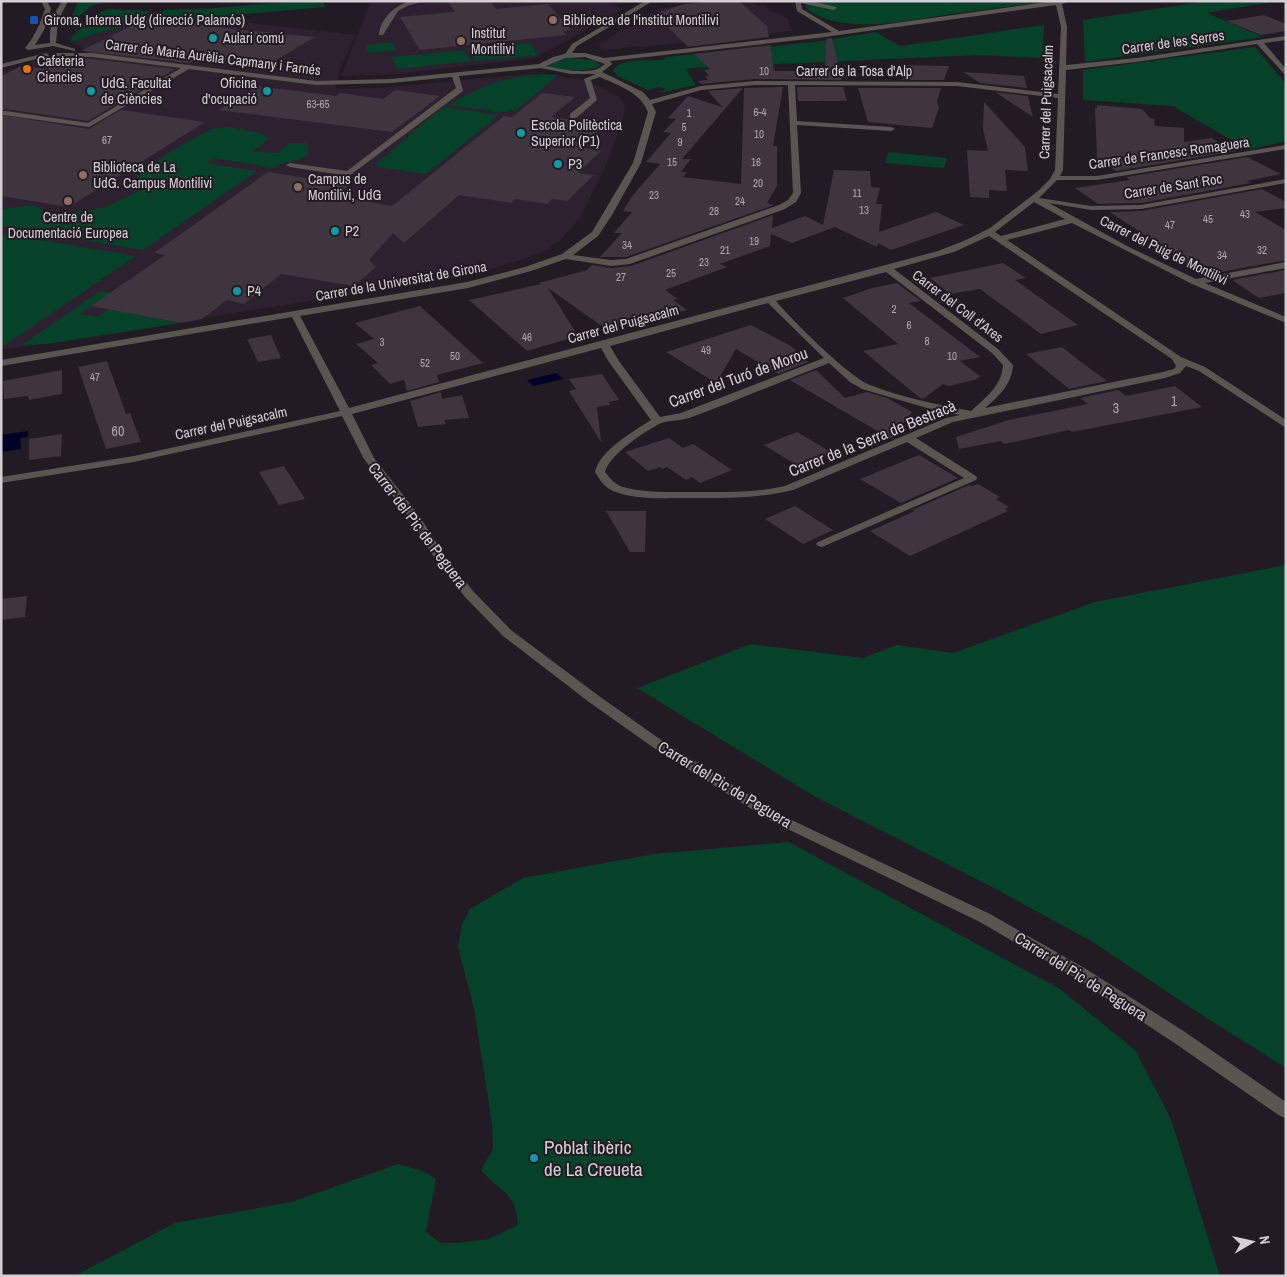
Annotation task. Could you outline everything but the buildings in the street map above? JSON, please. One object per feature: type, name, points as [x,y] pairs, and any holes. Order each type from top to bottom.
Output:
[{"type":"street","points":[[26,50],[36,41],[41,32],[48,9],[44,1]]},
{"type":"street","points":[[1,62],[26,50],[53,44],[52,32],[60,8],[65,1]]},
{"type":"street","points":[[381,34],[392,12],[400,5],[421,1]]},
{"type":"street","points":[[568,55],[574,45],[650,1]]},
{"type":"street","points":[[834,8],[799,1],[799,10],[838,33]]},
{"type":"street","points":[[541,66],[552,58],[568,55],[603,60],[838,33],[1062,2]]},
{"type":"street","name":"Carrer del Puigsacalm","points":[[1,480],[52,473],[246,437],[417,396],[942,253],[989,232],[1047,189],[1056,178],[1059,170],[1064,27],[1062,2]]},
{"type":"street","name":"Carrer de les Serres","points":[[1062,68],[1136,60],[1286,38]]},
{"type":"street","points":[[1259,42],[1286,74]]},
{"type":"street","name":"Carrer de Maria Aurèlia Capmany i Farnés","points":[[53,44],[92,55],[316,83],[368,82],[541,66]]},
{"type":"street","points":[[54,54],[62,48]]},
{"type":"street","points":[[26,50],[32,56],[46,55]]},
{"type":"street","points":[[1,66],[46,55]]},
{"type":"street","name":"Carrer de Maria Aurèlia Capmany i Farnés","points":[[46,55],[92,55]]},
{"type":"street","points":[[573,116],[594,98],[587,79],[606,68],[609,64],[603,60]]},
{"type":"street","points":[[541,66],[566,71],[600,73],[640,94],[648,103]]},
{"type":"street","points":[[6,113],[89,125],[186,68]]},
{"type":"street","points":[[290,165],[348,174],[460,89],[455,74]]},
{"type":"street","name":"Carrer de la Tosa d'Alp","points":[[648,103],[712,86],[754,83],[957,84],[1061,96]]},
{"type":"street","points":[[565,256],[611,263],[627,262],[782,208],[791,203],[796,198],[797,193],[791,83]]},
{"type":"street","name":"Carrer de la Universitat de Girona","points":[[1,363],[468,285],[528,269],[565,256],[595,234],[623,189],[637,163],[644,143],[652,112],[648,103]]},
{"type":"street","points":[[794,123],[891,129]]},
{"type":"street","name":"Carrer de Francesc Romaguera","points":[[1056,178],[1097,178],[1286,148]]},
{"type":"street","points":[[358,167],[370,168]]},
{"type":"street","name":"Carrer de Sant Roc","points":[[1034,198],[1091,208],[1136,207],[1286,181]]},
{"type":"street","name":"Carrer del Puig de Montilivi","points":[[1034,198],[1072,220],[1195,282],[1286,320]]},
{"type":"street","points":[[1000,239],[1072,220]]},
{"type":"street","points":[[989,232],[1180,360],[1202,370],[1286,425]]},
{"type":"street","points":[[1195,282],[1286,265]]},
{"type":"street","name":"Carrer del Coll d'Ares","points":[[887,268],[996,351],[1008,365],[1007,376],[1000,388],[973,414]]},
{"type":"street","points":[[770,300],[782,314],[830,359],[854,380],[866,387],[931,406],[973,414]]},
{"type":"street","name":"Carrer del Pic de Peguera","points":[[296,314],[303,332],[346,412],[369,460],[414,516],[438,555],[470,594],[507,633],[594,699],[659,744],[774,816],[985,918],[1080,973],[1179,1037],[1286,1111]]},
{"type":"street","points":[[604,344],[614,362],[656,422]]},
{"type":"street","name":"Carrer del Turó de Morou","points":[[656,422],[684,416],[830,359]]},
{"type":"street","name":"Carrer de la Serra de Bestracà","points":[[656,422],[634,436],[602,464],[600,472],[609,484],[633,493],[649,495],[760,494],[789,488],[950,420],[1165,375],[1177,371],[1182,366],[1180,360]]},
{"type":"street","points":[[822,544],[972,478],[908,438]]},
{"type":"shaded area","name":"Institut Montilivi","points":[[371,1],[612,1],[621,10],[535,58],[394,74],[341,76]]},
{"type":"shaded area","points":[[752,1],[757,6],[764,5],[769,10],[787,18],[791,27],[789,28],[793,31],[602,50],[598,44],[608,40],[620,30],[637,26],[634,21],[657,10],[687,4]]},
{"type":"shaded area","name":"Campus de Montilivi, UdG","points":[[104,11],[146,11],[355,35],[340,70],[335,89],[380,88],[530,74],[587,80],[620,98],[625,106],[623,119],[606,165],[580,218],[559,241],[544,251],[530,257],[472,275],[1,350],[1,72],[32,62],[76,59],[88,52],[74,43]]},
{"type":"green space","points":[[78,1],[111,1],[91,6],[76,19],[71,19]]},
{"type":"green space","points":[[297,1],[323,1],[325,7],[183,21],[150,17],[164,10],[216,8]]},
{"type":"green space","points":[[807,1],[1042,2],[896,22],[856,24],[838,22],[821,17],[806,8]]},
{"type":"green space","points":[[1208,1],[1276,1],[1207,13],[1263,37],[1085,62],[1083,20]]},
{"type":"green space","points":[[108,9],[152,11],[115,30],[110,29],[71,42],[73,36],[83,27]]},
{"type":"green space","points":[[1044,25],[1042,58],[977,55],[693,68],[686,69],[696,85],[664,92],[660,92],[667,89],[659,87],[648,90],[617,76],[613,70],[622,63],[629,61],[663,60],[666,57],[814,42],[876,32],[900,46]]},
{"type":"green space","points":[[392,42],[397,50],[369,53],[365,45]]},
{"type":"green space","points":[[530,43],[539,55],[475,61],[467,49]]},
{"type":"green space","points":[[1255,47],[1286,84],[1286,141],[1248,150],[1173,106],[1083,100],[1083,70]]},
{"type":"green space","points":[[463,50],[472,61],[398,69],[391,57]]},
{"type":"green space","points":[[555,59],[593,60],[601,65],[597,68],[574,70],[557,69],[546,65]]},
{"type":"green space","points":[[543,74],[558,75],[517,110],[500,112],[448,105],[494,83],[516,77]]},
{"type":"green space","points":[[445,107],[499,115],[426,174],[378,167],[380,165],[375,164],[427,120]]},
{"type":"green space","points":[[230,127],[261,133],[269,139],[253,151],[278,153],[289,143],[308,143],[308,154],[300,160],[278,165],[274,168],[213,158],[207,163],[257,171],[143,250],[1,226],[1,209],[33,205],[54,216],[105,207],[144,189],[137,176],[171,151],[211,129]]},
{"type":"green space","points":[[889,152],[947,158],[944,168],[885,163]]},
{"type":"green space","points":[[1,233],[136,256],[5,345],[1,344]]},
{"type":"green space","points":[[100,291],[110,293],[80,314],[96,317],[108,309],[181,323],[47,344],[22,345]]},
{"type":"green space","points":[[1286,565],[1286,1068],[1188,1006],[1093,942],[990,886],[814,796],[637,688],[751,644],[863,658],[897,645],[953,653],[1095,602]]},
{"type":"green space","points":[[789,842],[1060,989],[1135,1050],[1171,1119],[1220,1276],[77,1276],[175,1223],[292,1202],[398,1164],[423,1171],[436,1179],[426,1232],[441,1243],[489,1239],[518,1225],[517,1214],[510,1198],[481,1170],[493,1149],[492,1123],[474,1009],[458,947],[462,924],[470,909],[523,878],[654,854]]},
{"type":"water","points":[[556,373],[563,379],[533,386],[527,380]]},
{"type":"water","points":[[28,431],[28,437],[20,438],[21,449],[1,452],[1,435]]},
{"type":"place","name":"Girona, Interna Udg (direcció Palamós)","points":[[34,20]]},
{"type":"place","name":"Biblioteca de l'institut Montilivi","points":[[553,20]]},
{"type":"place","name":"Aulari comú","points":[[213,38]]},
{"type":"place","name":"Institut Montilivi","points":[[461,41]]},
{"type":"place","name":"Cafeteria Ciencies","points":[[27,69]]},
{"type":"place","name":"UdG. Facultat de Ciències","points":[[91,91]]},
{"type":"place","name":"Oficina d'ocupació","points":[[267,91]]},
{"type":"place","name":"Escola Politèctica Superior (P1)","points":[[521,133]]},
{"type":"place","name":"P3","points":[[558,164]]},
{"type":"place","name":"Biblioteca de La UdG. Campus Montilivi","points":[[83,175]]},
{"type":"place","name":"Campus de Montilivi, UdG","points":[[298,187]]},
{"type":"place","name":"Centre de Documentació Europea","points":[[68,201]]},
{"type":"place","name":"P2","points":[[335,231]]},
{"type":"place","name":"P4","points":[[237,291]]},
{"type":"place","name":"Poblat ibèric de La Creueta","points":[[534,1158]]}]
